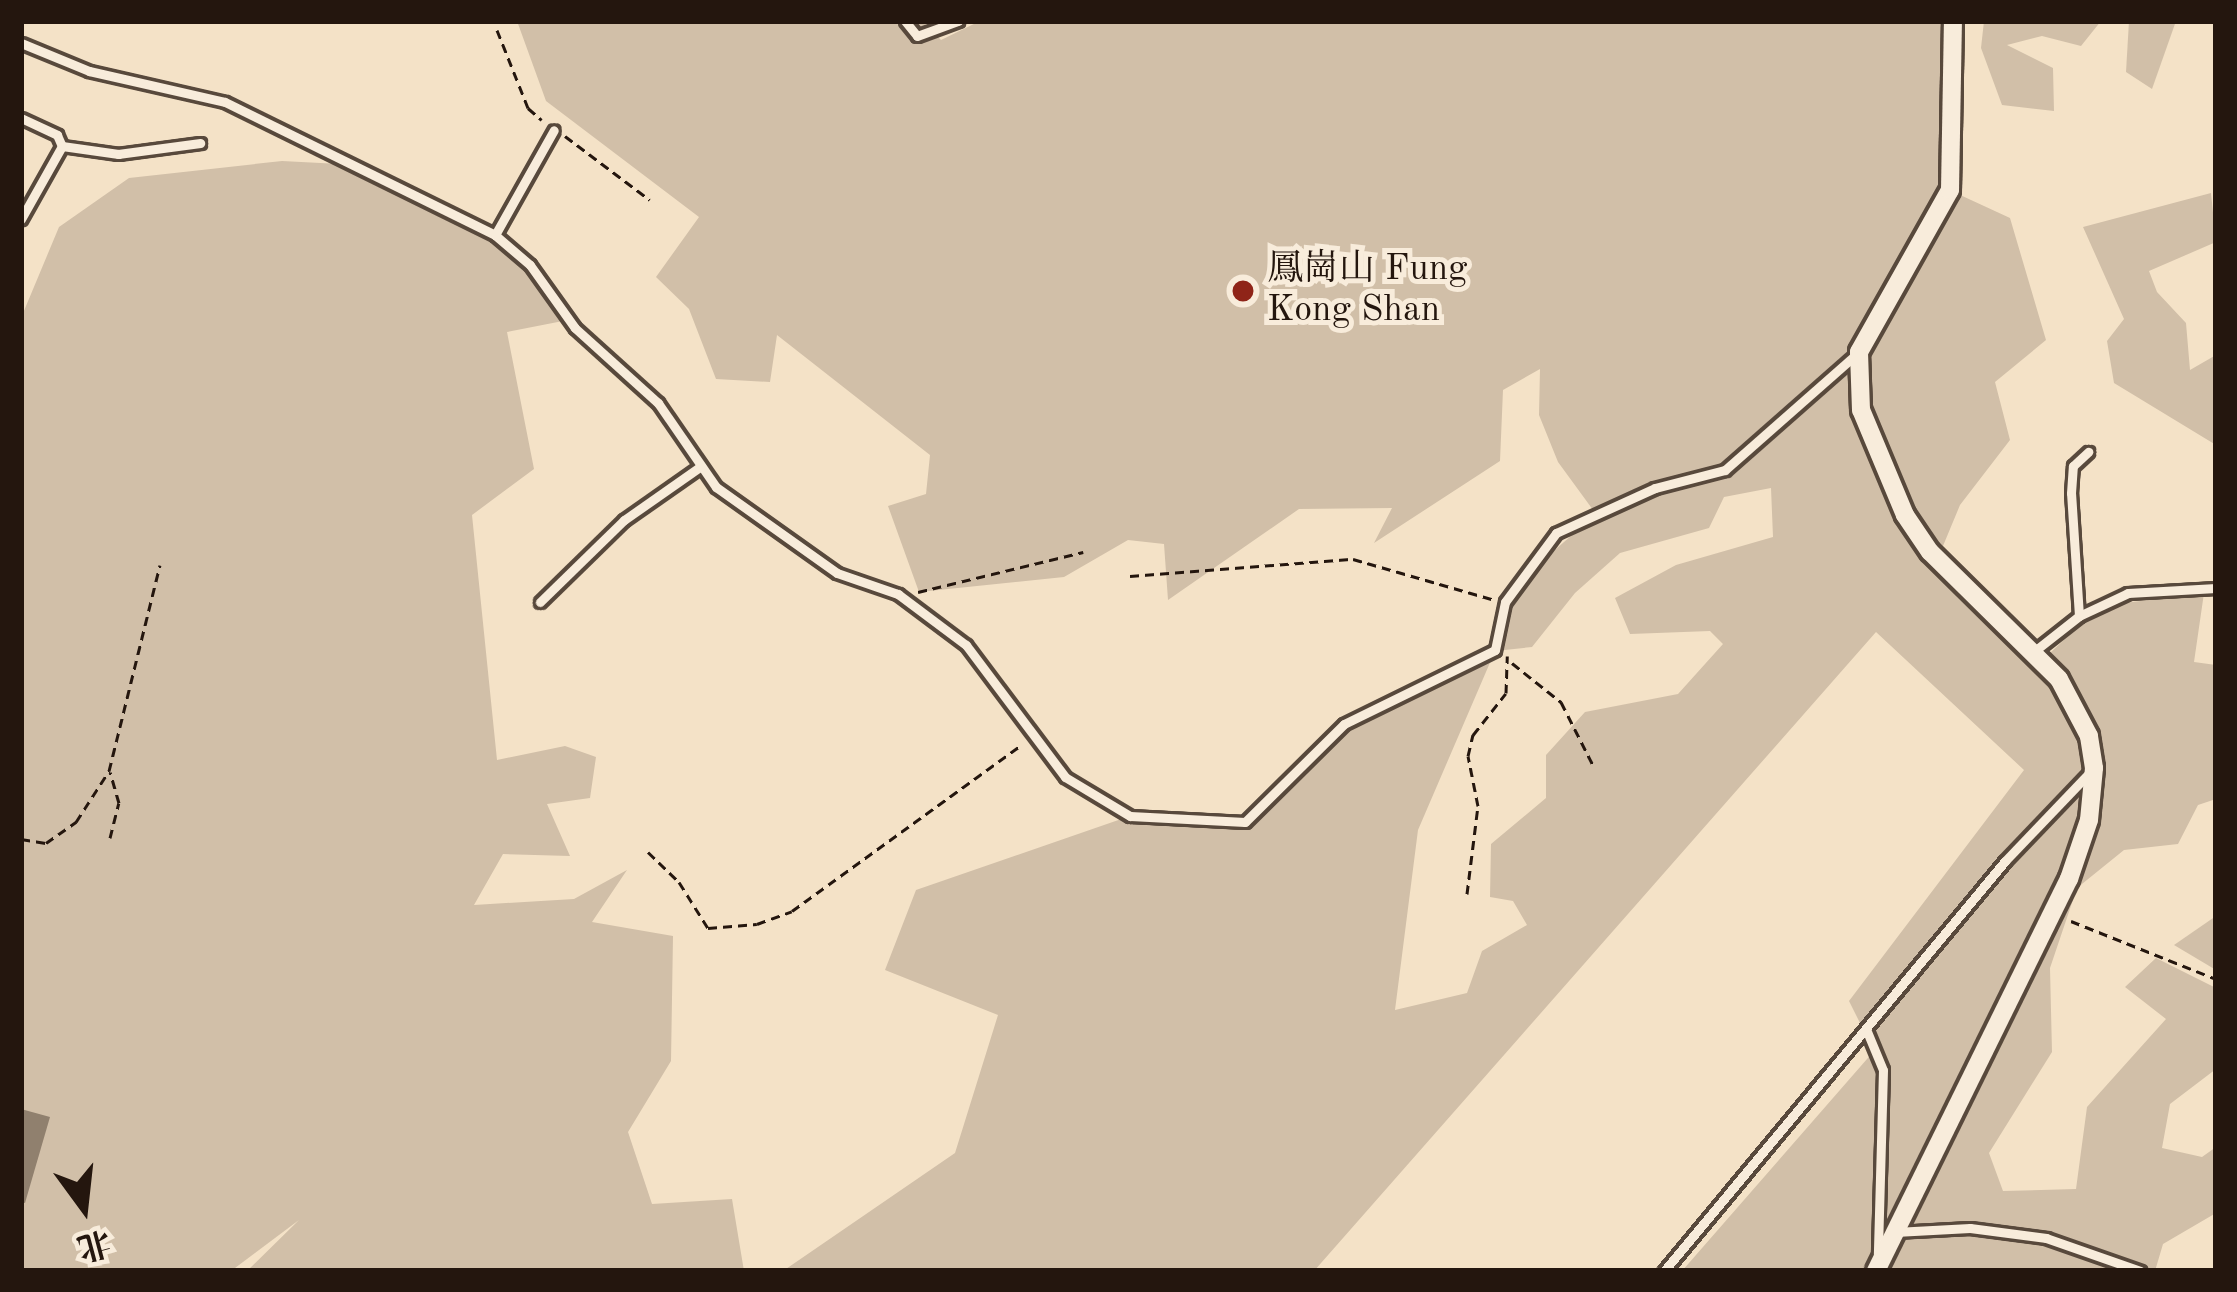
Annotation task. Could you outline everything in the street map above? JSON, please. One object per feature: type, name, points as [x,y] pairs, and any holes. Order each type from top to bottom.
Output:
[{"type":"street","points":[[1876,1270],[2053,912],[2089,820],[2094,768],[2089,736],[2059,679],[1930,552],[1905,515],[1861,410],[1859,352],[1950,190],[1953,21]]},
{"type":"lane","points":[[905,21],[917,36],[958,21]]},
{"type":"lane","points":[[21,43],[89,71],[225,102],[495,236],[530,265],[574,328],[658,403],[716,487],[837,573],[898,594],[966,646],[1031,738],[1065,777],[1130,816],[1245,822],[1344,724],[1495,650],[1505,602],[1556,532],[1655,488],[1725,470],[1859,352]]},
{"type":"lane","points":[[21,118],[57,135],[62,146]]},
{"type":"lane","points":[[495,236],[554,130]]},
{"type":"lane","points":[[62,146],[118,154],[200,143]]},
{"type":"lane","points":[[21,219],[62,146]]},
{"type":"lane","points":[[2079,616],[2071,493],[2073,466],[2088,452]]},
{"type":"lane","points":[[540,602],[624,520],[701,466]]},
{"type":"lane","points":[[2032,653],[2079,616],[2128,593],[2216,587]]},
{"type":"lane","points":[[1664,1271],[1866,1029],[2094,768]]},
{"type":"lane","points":[[1866,1029],[1883,1070],[1876,1270]]},
{"type":"lane","points":[[1895,1232],[1970,1228],[2046,1238],[2140,1271]]},
{"type":"path","points":[[497,30],[528,108],[650,200]]},
{"type":"path","points":[[898,594],[1083,551]]},
{"type":"path","points":[[1130,575],[1354,559],[1505,602]]},
{"type":"path","points":[[21,839],[46,843],[76,822],[110,771],[160,565]]},
{"type":"path","points":[[1495,650],[1534,673],[1561,702],[1593,765]]},
{"type":"path","points":[[1467,894],[1478,806],[1468,756],[1473,735],[1506,692],[1510,662]]},
{"type":"path","points":[[648,852],[708,928],[757,924],[792,911],[1031,738]]},
{"type":"path","points":[[110,771],[119,803],[110,838]]},
{"type":"path","points":[[2053,912],[2216,979]]},
{"type":"shaded area","points":[[517,21],[922,21],[941,40],[980,21],[1948,21],[1942,183],[1905,260],[1958,194],[2010,218],[2046,340],[1995,382],[2010,440],[1960,505],[1938,558],[2014,636],[2033,669],[2100,606],[2204,593],[2194,662],[2216,665],[2216,799],[2198,805],[2178,844],[2124,850],[2077,888],[2050,968],[2052,1052],[1989,1153],[2003,1191],[2076,1189],[2087,1107],[2166,1019],[2125,987],[2156,958],[2216,988],[2216,1069],[2170,1104],[2162,1148],[2202,1157],[2216,1147],[2216,1213],[2163,1244],[2155,1271],[1682,1271],[1874,1051],[1849,1001],[2024,770],[1876,632],[1314,1271],[783,1271],[955,1153],[998,1015],[885,970],[916,890],[1130,816],[1245,822],[1369,712],[1495,650],[1516,584],[1596,514],[1558,462],[1539,415],[1540,369],[1503,390],[1500,461],[1374,543],[1392,508],[1299,509],[1168,600],[1164,544],[1128,540],[1064,577],[919,592],[888,506],[926,494],[930,455],[777,335],[770,382],[716,379],[689,309],[656,277],[699,217],[546,101]],"holes":[[[1771,488],[1773,537],[1676,565],[1615,598],[1630,634],[1710,631],[1723,644],[1678,694],[1585,712],[1546,755],[1546,798],[1491,844],[1490,897],[1513,901],[1527,925],[1482,951],[1467,993],[1395,1010],[1418,830],[1495,651],[1532,647],[1575,593],[1620,553],[1709,528],[1724,497]]]},
{"type":"shaded area","points":[[1984,21],[2101,21],[2081,46],[2042,36],[2007,45],[2053,68],[2054,111],[2002,105],[1981,48]]},
{"type":"shaded area","points":[[2129,21],[2176,21],[2152,89],[2126,72]]},
{"type":"shaded area","points":[[282,161],[359,165],[503,242],[568,320],[507,332],[534,469],[472,515],[497,760],[565,746],[596,757],[590,798],[547,804],[570,856],[503,854],[474,905],[574,899],[627,870],[592,922],[673,936],[671,1061],[628,1132],[652,1204],[732,1199],[744,1271],[247,1271],[299,1220],[231,1271],[21,1271],[21,318],[59,227],[129,178]]},
{"type":"shaded area","points":[[2211,193],[2216,242],[2149,271],[2157,292],[2186,323],[2190,370],[2216,355],[2216,445],[2114,383],[2107,341],[2124,319],[2083,227]]},
{"type":"shaded area","points":[[2216,916],[2216,970],[2174,945]]},
{"type":"building","points":[[21,1109],[50,1117],[25,1203],[21,1202]]},
{"type":"place","name":"鳳崗山 Fung Kong Shan","points":[[1243,291]]}]
